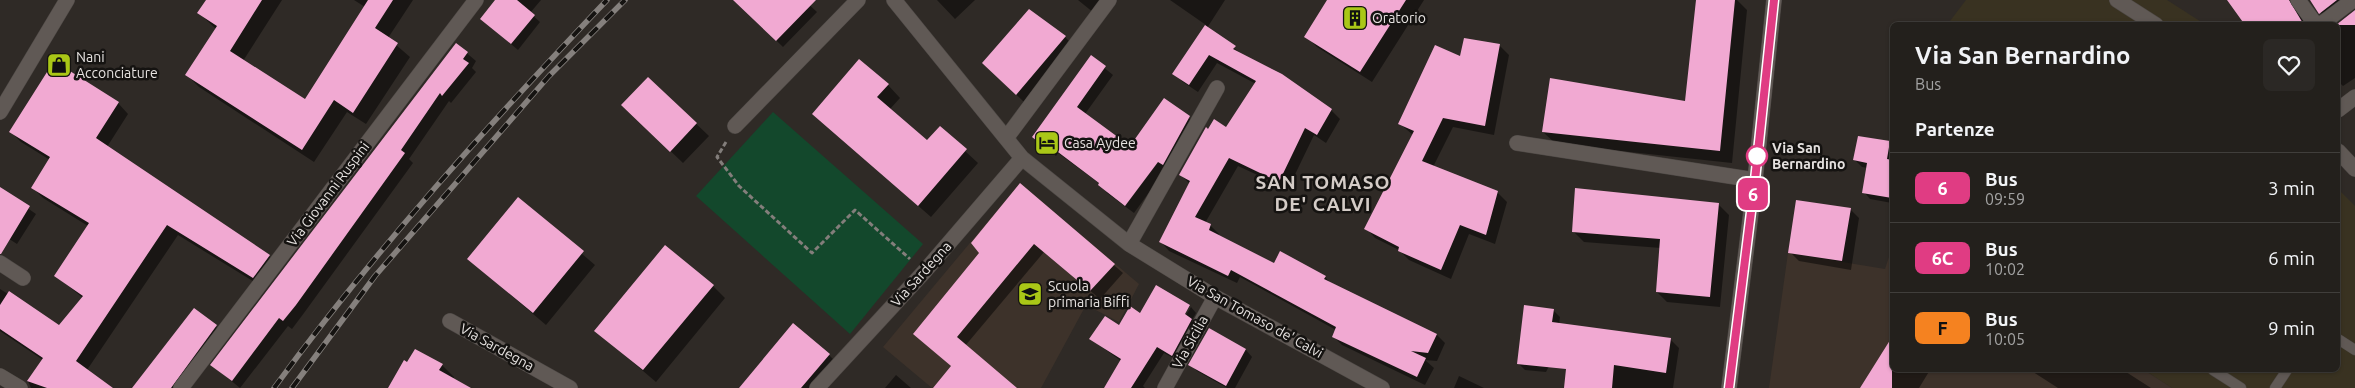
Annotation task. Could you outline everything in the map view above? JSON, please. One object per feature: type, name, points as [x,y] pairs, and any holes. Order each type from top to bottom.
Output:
[{"type":"street","points":[[0,112],[67,0]]},
{"type":"street","name":"Via Giovanni Ruspini","points":[[181,388],[476,0]]},
{"type":"street","points":[[735,126],[858,0]]},
{"type":"street","name":"Via San Tomaso de' Calvi","points":[[894,0],[1008,137],[1022,158],[1129,244],[1215,297],[1382,388]]},
{"type":"street","points":[[1008,137],[1109,0]]},
{"type":"street","points":[[1729,388],[1755,180],[1774,0]]},
{"type":"street","points":[[2117,0],[2151,22]]},
{"type":"street","points":[[2298,0],[2314,22]]},
{"type":"street","points":[[2324,22],[2354,0]]},
{"type":"street","points":[[1129,244],[1218,88]]},
{"type":"street","points":[[2340,108],[2355,97]]},
{"type":"street","points":[[1517,143],[1755,180]]},
{"type":"street","points":[[2340,153],[2355,169]]},
{"type":"street","name":"Via Sardegna","points":[[817,388],[924,272],[1022,158]]},
{"type":"street","points":[[0,263],[24,278]]},
{"type":"street","name":"Via Sicilia","points":[[1165,388],[1215,297]]},
{"type":"street","name":"Via Sardegna","points":[[450,320],[570,388]]},
{"type":"street","points":[[0,376],[20,388]]},
{"type":"lane","points":[[2340,341],[2355,350]]},
{"type":"lane","points":[[2216,372],[2241,388]]},
{"type":"lane","points":[[2275,388],[2286,372]]},
{"type":"path","points":[[735,126],[717,157],[739,186],[812,253],[855,210],[924,272]]},
{"type":"shaded area","points":[[1966,0],[2167,0],[2201,22],[1949,22]]},
{"type":"shaded area","name":"Scuola primaria Biffi","points":[[1020,183],[1139,284],[1119,322],[1086,305],[1041,388],[932,388],[883,347]]},
{"type":"shaded area","points":[[2340,191],[2355,206],[2355,388],[2172,388],[2147,372],[2340,372]]},
{"type":"shaded area","points":[[1788,253],[1885,269],[1890,254],[1890,372],[2147,372],[2172,388],[1769,388]]},
{"type":"green space","points":[[773,112],[923,244],[850,334],[696,196]]},
{"type":"building","points":[[206,0],[262,0],[230,51],[305,99],[368,0],[393,0],[375,28],[398,43],[353,113],[334,100],[302,150],[185,75],[217,26],[197,13]]},
{"type":"building","points":[[495,0],[517,0],[535,15],[511,44],[480,19]]},
{"type":"building","points":[[733,0],[816,0],[776,41]]},
{"type":"building","name":"Oratorio","points":[[1327,0],[1406,0],[1360,72],[1304,37]]},
{"type":"building","points":[[1696,0],[1735,0],[1720,151],[1542,132],[1550,78],[1685,101]]},
{"type":"building","points":[[2227,0],[2289,0],[2302,22],[2243,22]]},
{"type":"building","points":[[2310,0],[2337,0],[2319,14]]},
{"type":"building","points":[[1029,9],[1066,36],[1016,95],[982,63]]},
{"type":"building","points":[[2355,10],[2355,25],[2340,25],[2340,22]]},
{"type":"building","points":[[1205,25],[1236,46],[1233,49],[1282,74],[1332,109],[1317,135],[1305,128],[1279,182],[1229,158],[1195,217],[1211,224],[1209,230],[1274,263],[1280,251],[1326,276],[1324,279],[1437,334],[1428,353],[1411,351],[1426,358],[1417,377],[1332,337],[1336,327],[1231,270],[1228,276],[1159,242],[1190,181],[1179,175],[1206,127],[1208,129],[1214,119],[1226,127],[1256,81],[1209,55],[1189,85],[1172,74]]},
{"type":"building","points":[[1464,38],[1500,44],[1485,126],[1443,118],[1422,161],[1498,191],[1486,235],[1460,225],[1441,270],[1398,251],[1399,247],[1364,229],[1414,131],[1398,124],[1435,45],[1460,56]]},
{"type":"building","points":[[456,43],[468,52],[463,59],[469,63],[442,96],[440,93],[401,150],[405,153],[296,305],[283,321],[279,318],[232,381],[210,365]]},
{"type":"building","points":[[1091,55],[1106,66],[1077,107],[1130,146],[1164,98],[1190,116],[1163,165],[1158,162],[1125,206],[1098,185],[1099,183],[1050,146],[1047,149],[1032,137]]},
{"type":"building","points":[[859,59],[889,84],[877,97],[927,140],[940,126],[967,149],[918,206],[812,114]]},
{"type":"building","points":[[54,61],[119,102],[96,138],[270,255],[253,278],[167,225],[76,361],[113,388],[47,388],[27,381],[43,358],[0,329],[0,305],[9,291],[59,325],[83,296],[54,276],[89,223],[31,188],[50,157],[9,132]]},
{"type":"building","points":[[648,77],[697,123],[670,152],[621,105]]},
{"type":"building","points":[[1858,136],[1890,141],[1887,159],[1890,160],[1890,198],[1862,193],[1867,163],[1853,160]]},
{"type":"building","points":[[1020,183],[1115,264],[1090,291],[1034,244],[957,337],[1017,388],[933,388],[951,366],[913,334],[979,253],[971,243]]},
{"type":"building","points":[[0,187],[30,206],[1,254],[0,254]]},
{"type":"building","points":[[1575,188],[1719,203],[1710,297],[1656,292],[1660,239],[1572,232]]},
{"type":"building","points":[[518,197],[584,251],[533,313],[467,259]]},
{"type":"building","points":[[1796,200],[1851,208],[1842,261],[1788,253]]},
{"type":"building","points":[[665,245],[714,285],[643,370],[594,331]]},
{"type":"building","points":[[1156,285],[1190,305],[1185,314],[1192,319],[1172,356],[1157,347],[1131,388],[1104,388],[1121,359],[1089,339],[1105,316],[1119,325],[1130,306],[1140,313]]},
{"type":"building","points":[[1524,305],[1554,309],[1552,322],[1671,338],[1666,373],[1614,365],[1612,388],[1564,388],[1566,369],[1517,364]]},
{"type":"building","points":[[194,308],[217,325],[171,388],[132,388]]},
{"type":"building","points":[[793,323],[830,354],[801,388],[739,388]]},
{"type":"building","points":[[1209,328],[1246,349],[1226,386],[1188,365]]},
{"type":"building","points":[[1890,340],[1892,388],[1860,388]]},
{"type":"building","points":[[415,349],[443,364],[439,370],[471,388],[388,388],[404,360],[407,362]]},
{"type":"railway","points":[[274,388],[352,287],[434,189],[607,0]]},
{"type":"railway","points":[[292,388],[375,276],[549,76],[625,0]]},
{"type":"bus line","name":"6","points":[[1729,388],[1755,180],[1774,0]]},
{"type":"place","name":"Oratorio","points":[[1355,18]]},
{"type":"place","name":"Nani Acconciature","points":[[59,65]]},
{"type":"place","name":"Casa Aydee","points":[[1047,143]]},
{"type":"place","name":"Via San Bernardino","points":[[1757,156]]},
{"type":"place","name":"Scuola primaria Biffi","points":[[1030,294]]},
{"type":"district","name":"SAN TOMASO DE' CALVI","points":[[1323,193]]}]
